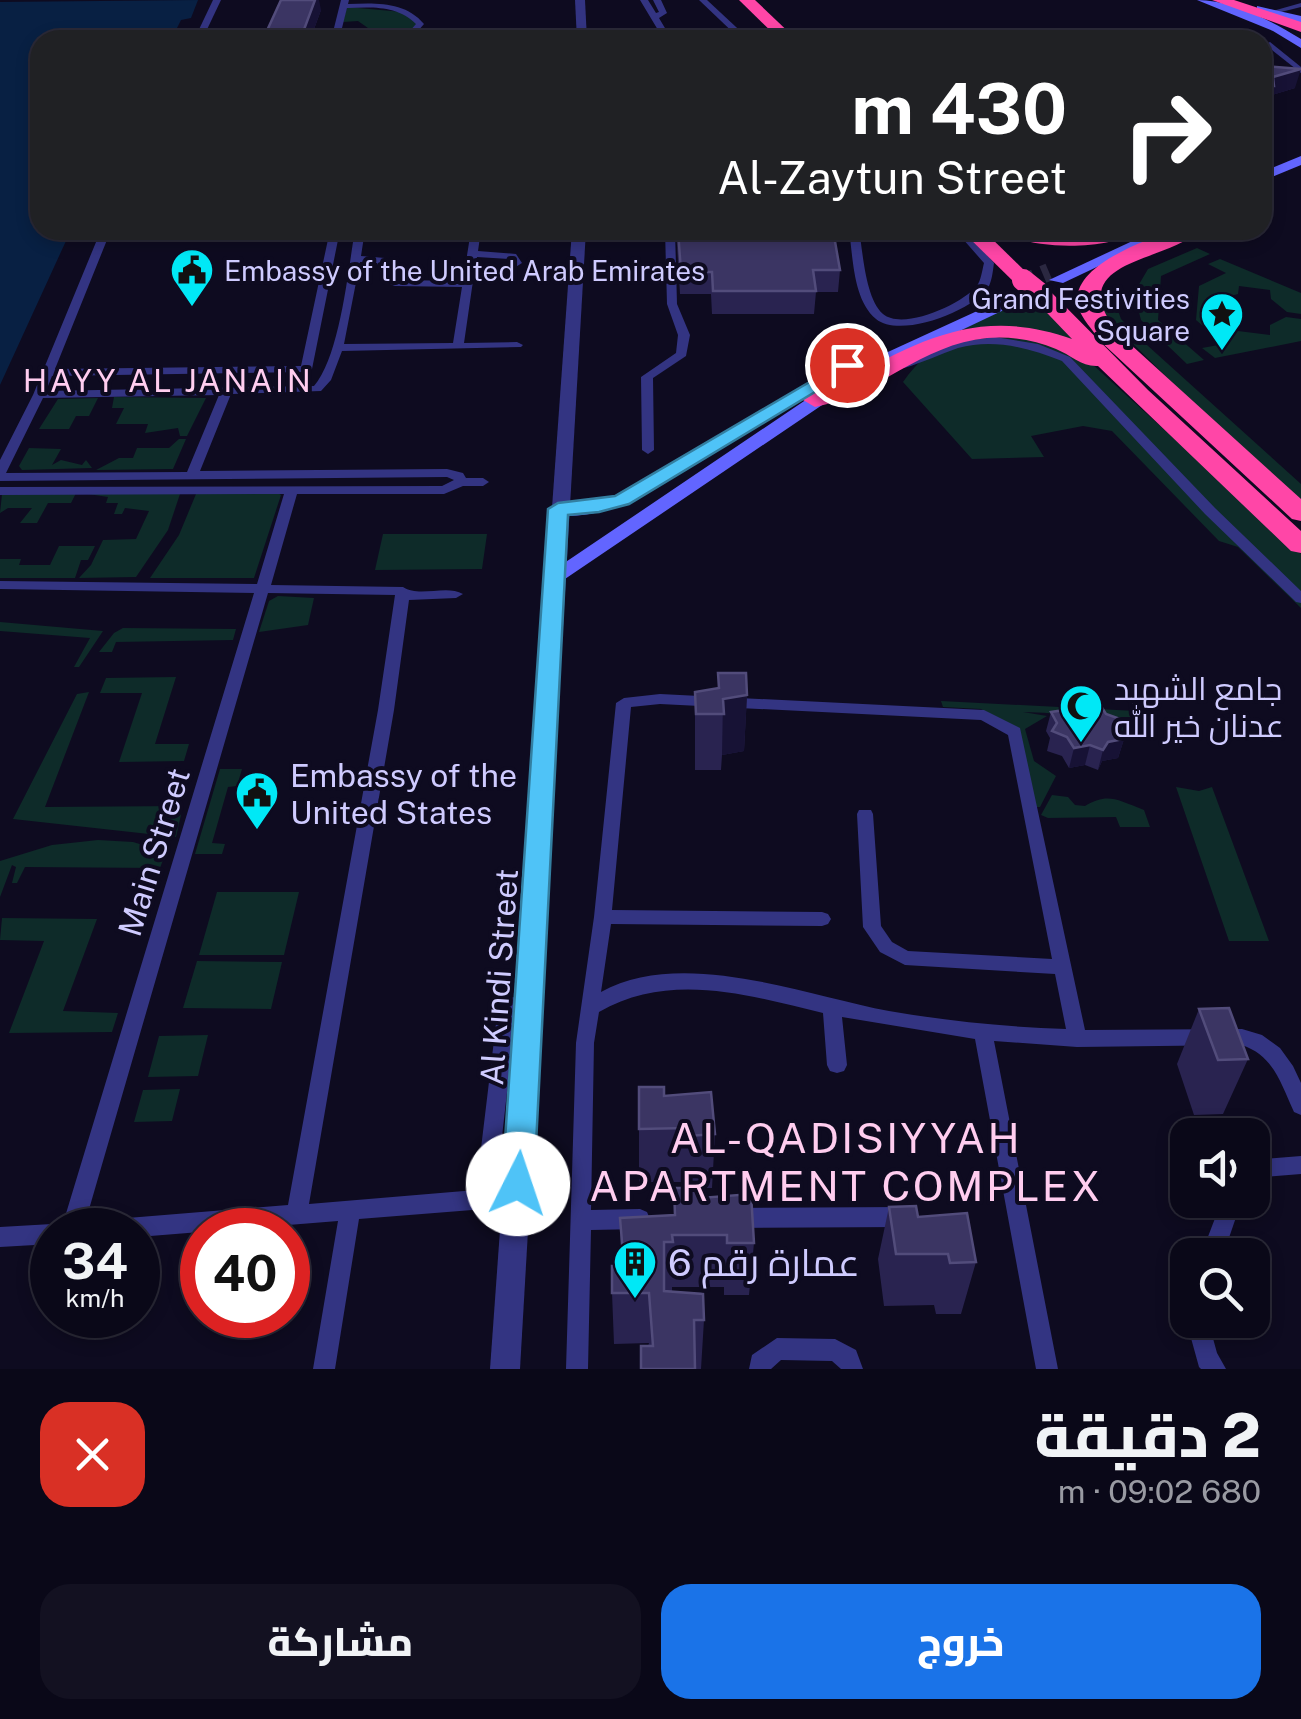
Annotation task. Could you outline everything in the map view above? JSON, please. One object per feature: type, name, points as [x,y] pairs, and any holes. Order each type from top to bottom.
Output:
[{"type":"highway","points":[[728,0],[770,30]]},
{"type":"highway","points":[[750,0],[774,30]]},
{"type":"highway","points":[[1228,0],[1301,24]]},
{"type":"highway","points":[[1209,1],[1301,24]]},
{"type":"highway","points":[[984,240],[1108,335],[1301,513]]},
{"type":"highway","points":[[1001,240],[1140,395],[1301,545]]},
{"type":"highway","points":[[1108,335],[1087,298],[1092,281],[1111,265],[1167,240]]},
{"type":"highway","points":[[815,400],[836,395],[873,366],[955,335],[1018,332],[1054,340],[1082,352],[1140,395]]},
{"type":"main road","points":[[1238,0],[1301,24]]},
{"type":"main road","points":[[1209,1],[1285,32],[1301,44]]},
{"type":"main road","points":[[1272,173],[1301,160]]},
{"type":"main road","points":[[1272,189],[1301,176]]},
{"type":"main road","points":[[558,509],[622,500],[873,366],[1127,240]]},
{"type":"main road","points":[[1038,283],[1143,240]]},
{"type":"main road","points":[[555,576],[815,400]]},
{"type":"street","points":[[202,30],[216,0]]},
{"type":"street","points":[[580,0],[582,30]]},
{"type":"street","points":[[644,0],[662,30]]},
{"type":"street","points":[[654,17],[662,13],[657,0]]},
{"type":"street","points":[[703,0],[735,30]]},
{"type":"street","points":[[338,30],[345,3],[379,6],[414,16],[419,30]]},
{"type":"street","points":[[1274,12],[1301,5]]},
{"type":"street","points":[[1272,46],[1301,71]]},
{"type":"street","points":[[102,240],[39,395],[0,474],[444,490],[462,482],[484,482]]},
{"type":"street","points":[[48,373],[306,368],[333,240]]},
{"type":"street","points":[[39,395],[317,389],[328,380],[358,240]]},
{"type":"street","points":[[458,346],[474,240]]},
{"type":"street","name":"Al Kindi Street","points":[[505,1369],[577,240]]},
{"type":"street","points":[[648,450],[647,378],[682,354],[684,335],[672,304],[670,240]]},
{"type":"street","points":[[856,240],[872,308],[882,322],[901,326],[949,310],[984,285],[989,263],[969,240]]},
{"type":"street","points":[[354,259],[382,261],[387,278],[394,283],[469,277],[506,270],[518,263],[512,256],[472,254]]},
{"type":"street","points":[[873,366],[906,365],[959,344],[995,340],[1034,346],[1066,359],[1210,511],[1301,599]]},
{"type":"street","points":[[336,348],[517,346]]},
{"type":"street","points":[[189,481],[226,392]]},
{"type":"street","points":[[81,491],[88,476]]},
{"type":"street","points":[[0,492],[81,491],[189,481]]},
{"type":"street","name":"Main Street","points":[[79,1208],[266,586],[293,484]]},
{"type":"street","points":[[0,585],[266,586],[398,589],[405,596],[456,594]]},
{"type":"street","points":[[297,1208],[405,596]]},
{"type":"street","points":[[577,1369],[588,1009],[603,918],[624,704],[660,699],[984,715],[1015,732],[1077,1038]]},
{"type":"street","points":[[866,814],[872,927],[886,946],[905,958],[1064,967]]},
{"type":"street","points":[[603,918],[822,920]]},
{"type":"street","points":[[588,1009],[619,991],[692,982],[724,984],[983,1032],[1077,1038],[1256,1040],[1278,1055],[1301,1106]]},
{"type":"street","points":[[310,1214],[485,1198],[507,1008],[531,999]]},
{"type":"street","points":[[832,1007],[837,1065]]},
{"type":"street","points":[[983,1032],[1047,1369]]},
{"type":"street","points":[[1270,1168],[1301,1165]]},
{"type":"street","points":[[324,1369],[350,1210]]},
{"type":"street","points":[[714,1219],[904,1217]]},
{"type":"street","points":[[580,1220],[657,1219]]},
{"type":"street","points":[[1,1240],[30,1237]]},
{"type":"street","points":[[1202,1338],[1214,1369]]},
{"type":"street","points":[[760,1369],[760,1363],[777,1349],[835,1350],[848,1358],[852,1369]]},
{"type":"green space","points":[[347,7],[403,12],[416,22],[416,28],[365,30],[368,28],[358,21],[343,22]]},
{"type":"green space","points":[[1197,248],[1210,254],[1161,276],[1158,320],[1204,360],[1187,364],[1141,320],[1134,293],[1148,269]]},
{"type":"green space","points":[[1220,259],[1301,293],[1301,314],[1287,312],[1271,299],[1270,290],[1239,286],[1238,294],[1227,297],[1220,305],[1237,321],[1238,331],[1270,335],[1270,325],[1286,317],[1301,319],[1301,341],[1215,358],[1202,348],[1224,344],[1196,320],[1199,286],[1226,273],[1208,264]]},
{"type":"green space","points":[[1033,297],[1068,333],[1080,353],[1301,554],[1301,608],[1238,547],[1219,541],[1112,431],[1083,426],[1031,436],[1044,457],[972,459],[903,382],[915,366],[945,341]]},
{"type":"green space","points":[[1115,302],[1121,319],[1137,336],[1301,484],[1301,501],[1204,414],[1109,320],[1099,303]]},
{"type":"green space","points":[[114,397],[206,398],[187,436],[180,436],[178,428],[145,433],[148,424],[116,424],[124,408],[112,408]]},
{"type":"green space","points":[[98,398],[89,416],[76,416],[69,429],[39,429],[58,399]]},
{"type":"green space","points":[[179,439],[186,439],[173,469],[96,470],[119,458],[133,458],[137,448],[169,448]]},
{"type":"green space","points":[[29,448],[61,449],[52,465],[61,460],[82,465],[86,460],[92,468],[22,470],[19,466]]},
{"type":"green space","points":[[76,493],[71,503],[48,503],[37,523],[20,523],[32,508],[8,508],[0,513],[2,494]]},
{"type":"green space","points":[[88,494],[180,494],[168,530],[136,577],[79,578],[91,565],[103,540],[136,539],[149,511],[125,508],[122,514],[114,514],[118,503],[106,503],[108,497]]},
{"type":"green space","points":[[196,494],[281,495],[254,578],[150,578],[179,535]]},
{"type":"green space","points":[[383,534],[487,534],[482,569],[375,570]]},
{"type":"green space","points":[[59,546],[95,546],[88,560],[81,560],[75,578],[0,578],[0,559],[21,559],[19,565],[50,565]]},
{"type":"green space","points":[[278,596],[314,598],[308,625],[259,632],[269,601]]},
{"type":"green space","points":[[0,622],[103,631],[79,667],[74,667],[90,638],[0,631]]},
{"type":"green space","points":[[123,628],[236,629],[233,640],[116,642],[112,652],[99,652]]},
{"type":"green space","points":[[176,677],[155,744],[189,744],[184,761],[119,762],[142,693],[100,693],[106,678]]},
{"type":"green space","points":[[89,692],[45,807],[183,806],[176,837],[13,819],[77,694]]},
{"type":"green space","points":[[941,701],[1136,711],[1144,733],[1123,736],[1075,716],[1023,712],[1047,716],[1025,729],[1034,761],[1056,776],[1040,807],[1033,807],[1016,728],[981,709],[943,707]]},
{"type":"green space","points":[[220,769],[242,769],[237,786],[228,787],[212,843],[225,844],[222,854],[195,854]]},
{"type":"green space","points":[[1176,787],[1199,791],[1212,787],[1269,941],[1229,941]]},
{"type":"green space","points":[[1052,795],[1068,797],[1075,805],[1085,806],[1100,800],[1119,800],[1144,810],[1150,827],[1120,827],[1116,817],[1048,818],[1041,815]]},
{"type":"green space","points":[[98,840],[133,842],[166,852],[160,868],[25,867],[17,883],[12,883],[16,867],[12,865],[0,897],[0,861],[52,845]]},
{"type":"green space","points":[[217,892],[299,892],[284,955],[199,955]]},
{"type":"green space","points":[[2,918],[97,919],[63,1011],[118,1013],[112,1032],[9,1033],[44,941],[0,940]]},
{"type":"green space","points":[[197,961],[282,962],[271,1009],[183,1008]]},
{"type":"green space","points":[[208,1035],[198,1076],[148,1077],[159,1036]]},
{"type":"green space","points":[[180,1089],[172,1121],[134,1122],[143,1090]]},
{"type":"water","points":[[198,0],[191,18],[181,20],[176,30],[30,30],[30,240],[66,240],[0,385],[0,2]]},
{"type":"building","points":[[281,0],[315,0],[304,30],[267,30]]},
{"type":"building","points":[[1272,67],[1301,69],[1273,77],[1272,86]]},
{"type":"building","points":[[679,240],[835,240],[840,270],[813,270],[816,291],[713,291],[712,272],[681,272]]},
{"type":"building","points":[[718,673],[746,673],[747,695],[723,699],[724,714],[696,714],[695,692],[719,688]]},
{"type":"building","points":[[1069,701],[1084,706],[1099,703],[1106,714],[1120,719],[1116,728],[1124,739],[1108,742],[1103,750],[1090,745],[1074,748],[1067,737],[1052,731],[1057,723],[1051,712],[1064,710]]},
{"type":"building","points":[[1229,1008],[1248,1059],[1218,1060],[1199,1009]]},
{"type":"building","points":[[639,1087],[664,1087],[664,1096],[711,1092],[715,1134],[688,1136],[688,1128],[639,1129]]},
{"type":"building","points":[[674,1188],[701,1188],[701,1198],[751,1194],[754,1243],[727,1243],[727,1235],[672,1235],[673,1242],[664,1242],[664,1291],[703,1294],[704,1320],[694,1320],[695,1369],[641,1369],[641,1346],[653,1346],[649,1293],[612,1293],[612,1266],[624,1266],[620,1218],[675,1215]]},
{"type":"building","points":[[916,1206],[918,1217],[967,1213],[976,1262],[950,1263],[948,1254],[896,1254],[889,1207]]},
{"type":"tunnel","points":[[1018,285],[1049,272]]},
{"type":"place","name":"Embassy of the United Arab Emirates","points":[[192,308]]},
{"type":"place","name":"Grand Festivities Square","points":[[1222,352]]},
{"type":"place","name":"جامع الشهيد عدنان خير الله","points":[[1081,744]]},
{"type":"place","name":"Embassy of the United States","points":[[257,831]]},
{"type":"place","name":"عمارة رقم 6","points":[[635,1300]]},
{"type":"district","name":"HAYY AL JANAIN","points":[[168,380]]},
{"type":"district","name":"AL-QADISIYYAH APARTMENT COMPLEX","points":[[846,1161]]},
{"type":"route","points":[[518,1184],[558,509],[622,500],[847,365]]}]
